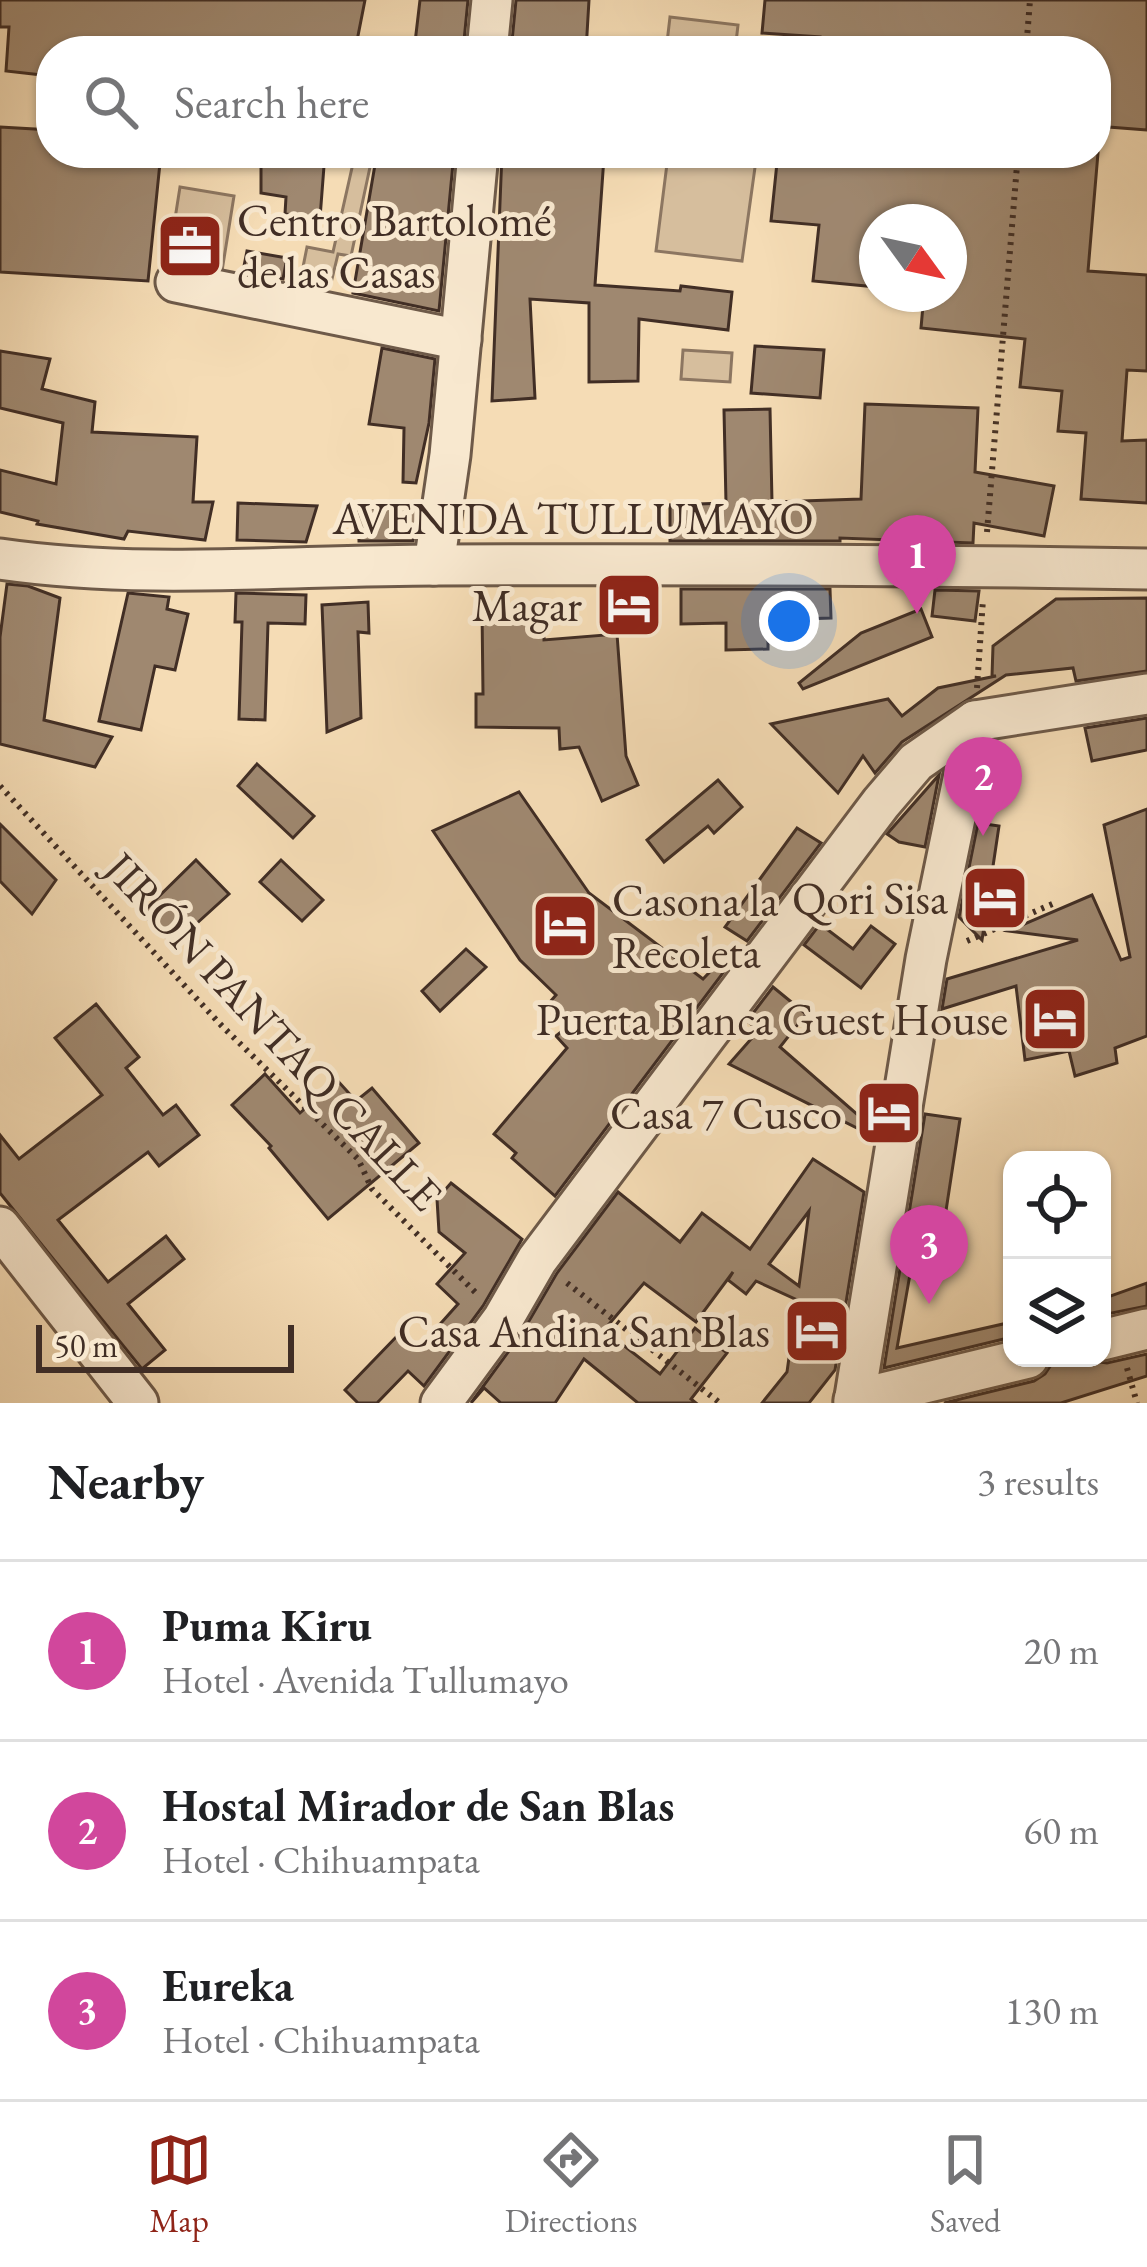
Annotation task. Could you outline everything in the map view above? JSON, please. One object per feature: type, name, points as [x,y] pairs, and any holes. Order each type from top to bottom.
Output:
[{"type":"street","points":[[489,36],[492,0]]},
{"type":"street","points":[[434,565],[477,168]]},
{"type":"street","points":[[176,282],[461,340]]},
{"type":"street","name":"AVENIDA TULLUMAYO","points":[[0,559],[130,570],[434,565],[1147,568]]},
{"type":"street","points":[[441,1403],[502,1319],[537,1260],[916,762],[975,721],[1147,694]]},
{"type":"street","points":[[975,721],[926,959],[854,1402],[1003,1364]]},
{"type":"street","points":[[0,1227],[139,1403]]},
{"type":"street","points":[[1111,1338],[1147,1329]]},
{"type":"path","points":[[1027,36],[1030,0]]},
{"type":"path","points":[[975,721],[1017,168]]},
{"type":"path","name":"JIRÓN PANTAQ CALLE","points":[[0,785],[221,1025],[358,1160],[372,1189],[502,1319]]},
{"type":"path","points":[[926,959],[1057,902]]},
{"type":"path","points":[[537,1260],[720,1403]]},
{"type":"shaded area","points":[[670,17],[738,25],[737,36],[668,36]]},
{"type":"shaded area","points":[[352,168],[370,168],[351,256],[338,254],[332,279],[302,272],[307,247],[333,252]]},
{"type":"shaded area","points":[[666,168],[755,168],[742,261],[656,251]]},
{"type":"shaded area","points":[[180,187],[234,196],[222,271],[168,263]]},
{"type":"shaded area","points":[[683,350],[732,353],[730,382],[681,379]]},
{"type":"building","points":[[0,0],[365,0],[358,36],[36,36],[36,74],[6,71],[9,27],[0,27]]},
{"type":"building","points":[[420,0],[468,0],[464,36],[416,36]]},
{"type":"building","points":[[516,0],[589,0],[587,36],[512,36]]},
{"type":"building","points":[[765,0],[1147,0],[1147,130],[1111,127],[1111,36],[762,33]]},
{"type":"building","points":[[0,127],[36,129],[36,168],[159,168],[148,281],[0,272]]},
{"type":"building","points":[[261,168],[324,168],[320,218],[285,214],[286,197],[261,193]]},
{"type":"building","points":[[374,168],[453,168],[439,311],[353,293]]},
{"type":"building","points":[[501,168],[603,168],[595,285],[732,292],[728,330],[639,319],[638,381],[589,382],[589,303],[530,299],[535,398],[492,401]]},
{"type":"building","points":[[776,168],[1097,168],[1088,271],[1147,275],[1147,371],[1127,370],[1122,441],[1147,440],[1147,503],[1081,499],[1086,433],[1058,431],[1062,391],[1020,387],[1025,339],[921,328],[922,312],[967,312],[967,204],[859,204],[859,285],[813,281],[819,225],[771,221]]},
{"type":"building","points":[[247,251],[287,258],[283,279],[243,271]]},
{"type":"building","points":[[755,346],[824,350],[820,398],[751,393]]},
{"type":"building","points":[[382,348],[435,359],[429,423],[416,483],[403,482],[404,428],[369,424]]},
{"type":"building","points":[[0,351],[50,359],[42,389],[95,402],[92,432],[197,437],[193,502],[213,502],[205,540],[128,531],[124,539],[37,524],[0,512],[0,470],[56,484],[63,423],[0,408]]},
{"type":"building","points":[[865,404],[978,408],[975,472],[1054,486],[1044,536],[974,523],[973,543],[840,538],[670,541],[670,505],[726,503],[724,410],[770,409],[772,502],[861,499]]},
{"type":"building","points":[[238,503],[317,506],[306,542],[237,540]]},
{"type":"building","points":[[358,508],[418,508],[413,541],[359,541]]},
{"type":"building","points":[[7,584],[60,598],[44,720],[112,737],[95,767],[0,744],[0,637]]},
{"type":"building","points":[[681,589],[830,589],[831,618],[768,620],[768,649],[726,650],[726,623],[681,624]]},
{"type":"building","points":[[935,590],[979,591],[975,621],[932,616]]},
{"type":"building","points":[[128,593],[169,597],[167,609],[188,614],[175,670],[155,666],[141,730],[99,721]]},
{"type":"building","points":[[236,593],[306,595],[305,624],[268,623],[265,720],[239,719],[242,622],[235,622]]},
{"type":"building","points":[[1147,598],[1147,671],[1076,681],[1073,668],[1006,675],[902,742],[875,773],[863,756],[838,793],[771,724],[888,699],[902,716],[938,688],[996,676],[992,676],[993,646],[1056,599]]},
{"type":"building","points":[[368,602],[369,633],[358,632],[361,718],[327,732],[322,605]]},
{"type":"building","points":[[543,607],[544,640],[617,634],[626,756],[638,785],[602,801],[579,747],[560,749],[559,728],[476,727],[476,694],[483,694],[482,609]]},
{"type":"building","points":[[921,609],[932,637],[803,689],[799,683],[861,633]]},
{"type":"building","points":[[1147,718],[1147,750],[1092,761],[1085,728]]},
{"type":"building","points":[[257,764],[314,816],[293,838],[238,786]]},
{"type":"building","points":[[939,775],[925,847],[899,842],[887,834]]},
{"type":"building","points":[[718,780],[742,807],[714,833],[708,826],[664,862],[647,840]]},
{"type":"building","name":"Casona la Recoleta","points":[[519,792],[589,893],[703,979],[729,952],[735,957],[555,1196],[512,1158],[516,1153],[494,1134],[567,1048],[556,1036],[566,1028],[549,1003],[556,995],[520,960],[433,831]]},
{"type":"building","points":[[1147,809],[1147,1036],[1115,1048],[1117,1063],[1075,1076],[1069,1051],[1025,1060],[1016,986],[942,1009],[947,979],[1078,940],[1008,931],[1092,895],[1121,960],[1130,957],[1104,825]]},
{"type":"building","points":[[978,823],[999,826],[982,940],[959,917]]},
{"type":"building","points":[[0,824],[56,880],[32,914],[0,881]]},
{"type":"building","points":[[797,828],[821,843],[747,941],[725,927]]},
{"type":"building","points":[[196,860],[229,894],[173,945],[142,913]]},
{"type":"building","points":[[281,860],[323,900],[302,921],[260,882]]},
{"type":"building","points":[[820,924],[853,949],[871,926],[895,944],[861,988],[804,945]]},
{"type":"building","points":[[466,949],[486,967],[440,1011],[422,991]]},
{"type":"building","points":[[773,987],[806,1014],[780,1047],[866,1122],[861,1130],[729,1064],[759,1030],[747,1021]]},
{"type":"building","points":[[96,1004],[139,1057],[126,1068],[163,1115],[176,1105],[199,1135],[159,1166],[148,1152],[58,1220],[108,1282],[166,1236],[184,1259],[128,1304],[165,1350],[142,1369],[0,1193],[0,1135],[19,1159],[102,1095],[55,1038]]},
{"type":"building","points":[[265,1074],[300,1113],[337,1080],[356,1101],[372,1088],[419,1143],[328,1219],[232,1105]]},
{"type":"building","points":[[925,1114],[960,1119],[940,1250],[915,1246],[897,1348],[1003,1324],[1003,1339],[884,1368]]},
{"type":"building","points":[[813,1159],[864,1192],[835,1370],[809,1403],[762,1403],[787,1372],[797,1300],[756,1281],[746,1294],[728,1280],[733,1272],[696,1322],[644,1283],[604,1330],[660,1374],[695,1328],[727,1353],[691,1399],[696,1403],[638,1403],[584,1359],[555,1403],[501,1403],[484,1388],[471,1403],[522,1333],[557,1273],[618,1192],[680,1242],[702,1213],[750,1249]],"holes":[[[809,1211],[799,1286],[769,1264]]]},
{"type":"building","points":[[451,1183],[522,1239],[483,1306],[424,1386],[408,1371],[377,1403],[358,1403],[345,1390],[399,1334],[417,1350],[458,1304],[437,1284],[465,1253],[439,1232],[437,1199]]},
{"type":"building","points":[[1147,1283],[1147,1306],[1111,1313],[1111,1296]]},
{"type":"building","points":[[1147,1354],[1147,1376],[1061,1403],[944,1403],[1034,1381],[1050,1367],[1111,1367],[1111,1362]]},
{"type":"place","name":"Centro Bartolomé de las Casas","points":[[190,246]]},
{"type":"place","name":"Magar","points":[[629,605]]},
{"type":"place","name":"Puma Kiru","points":[[917,614]]},
{"type":"place","name":"Hostal Mirador de San Blas","points":[[983,836]]},
{"type":"place","name":"Qori Sisa","points":[[995,898]]},
{"type":"place","name":"Casona la Recoleta","points":[[565,926]]},
{"type":"place","name":"Puerta Blanca Guest House","points":[[1055,1019]]},
{"type":"place","name":"Casa 7 Cusco","points":[[889,1113]]},
{"type":"place","name":"Eureka","points":[[929,1304]]},
{"type":"place","name":"Casa Andina San Blas","points":[[817,1331]]}]
